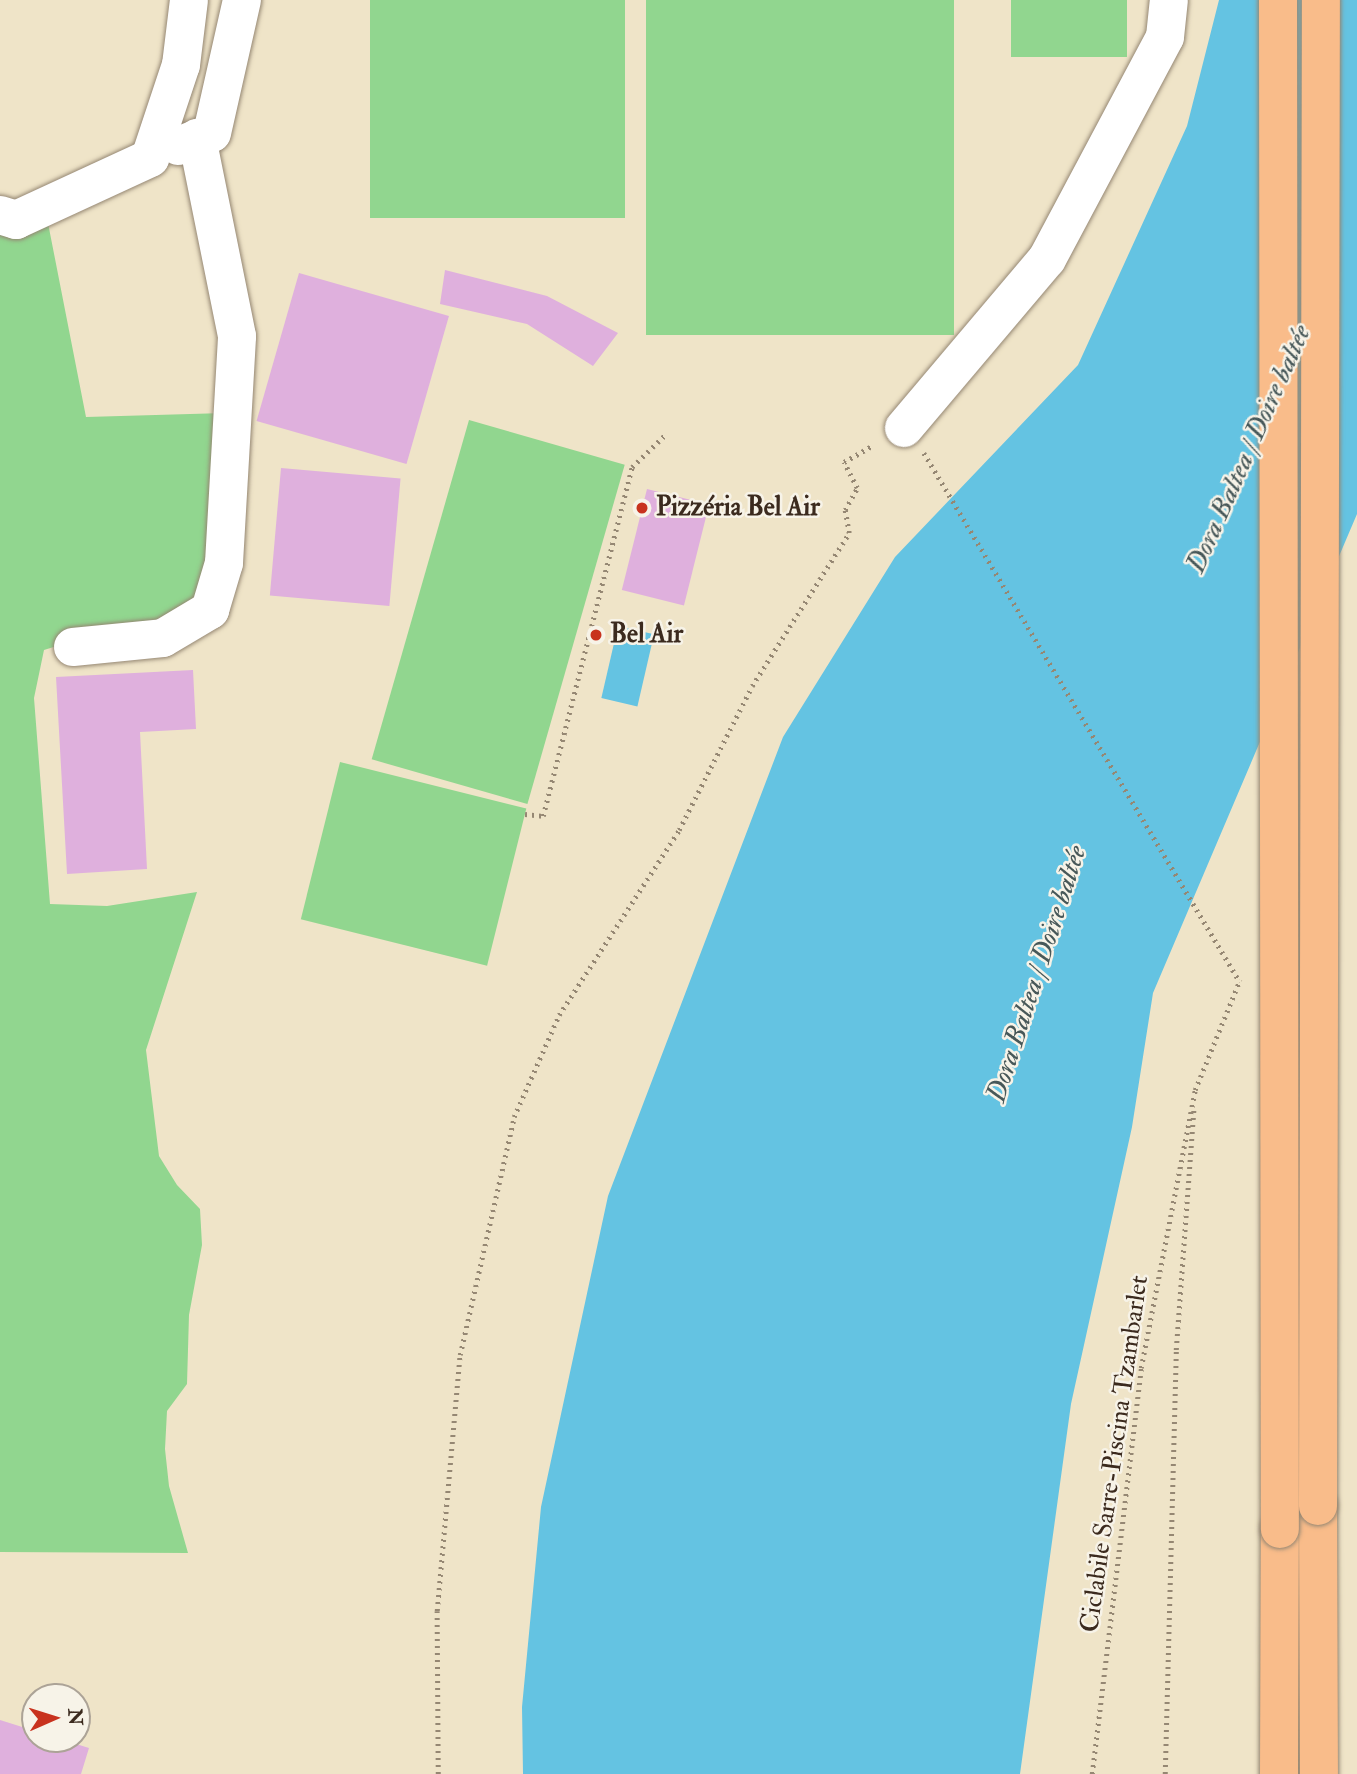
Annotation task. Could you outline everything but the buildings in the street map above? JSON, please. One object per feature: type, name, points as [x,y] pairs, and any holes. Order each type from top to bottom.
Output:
[{"type":"highway","points":[[1278,0],[1279,1774]]},
{"type":"highway","points":[[1319,1774],[1321,0]]},
{"type":"street","points":[[150,158],[181,65],[189,0]]},
{"type":"street","points":[[0,215],[16,220],[212,132],[242,0]]},
{"type":"street","points":[[911,435],[1047,259],[1166,37],[1169,0]]},
{"type":"street","points":[[73,647],[163,638],[210,610],[224,563],[237,336],[197,138]]},
{"type":"path","points":[[525,814],[544,816],[632,467],[665,435]]},
{"type":"path","name":"Ciclabile Sarre-Piscina Tzambarlet","points":[[911,435],[1240,982],[1195,1090],[1141,1368],[1092,1774]]},
{"type":"path","points":[[438,1774],[437,1611],[460,1355],[514,1117],[559,1015],[679,830],[752,686],[849,533],[845,510],[857,488],[844,462],[911,435]]},
{"type":"path","points":[[1165,1774],[1176,1350],[1195,1090]]},
{"type":"green space","points":[[370,0],[625,0],[625,218],[370,218]]},
{"type":"green space","points":[[646,0],[954,0],[954,335],[646,335]]},
{"type":"green space","points":[[1011,0],[1127,0],[1127,57],[1011,57]]},
{"type":"green space","points":[[48,223],[86,417],[225,413],[223,520],[186,624],[76,640],[44,650],[34,698],[50,904],[107,906],[197,892],[146,1050],[159,1156],[177,1185],[200,1209],[202,1245],[189,1315],[187,1384],[167,1411],[165,1449],[169,1486],[188,1553],[0,1552],[0,230]]},
{"type":"green space","points":[[469,420],[625,465],[527,804],[372,759]]},
{"type":"green space","points":[[340,762],[526,808],[487,966],[301,919]]},
{"type":"water","name":"Dora Baltea / Doire baltée","points":[[1219,0],[1357,0],[1357,514],[1153,993],[1132,1127],[1071,1404],[1020,1774],[523,1774],[522,1707],[541,1507],[608,1196],[783,737],[895,557],[1078,365],[1187,126]]},
{"type":"water","points":[[618,626],[654,634],[637,706],[601,698]]},
{"type":"place","name":"Pizzéria Bel Air","points":[[642,508]]},
{"type":"place","name":"Bel Air","points":[[596,635]]}]
